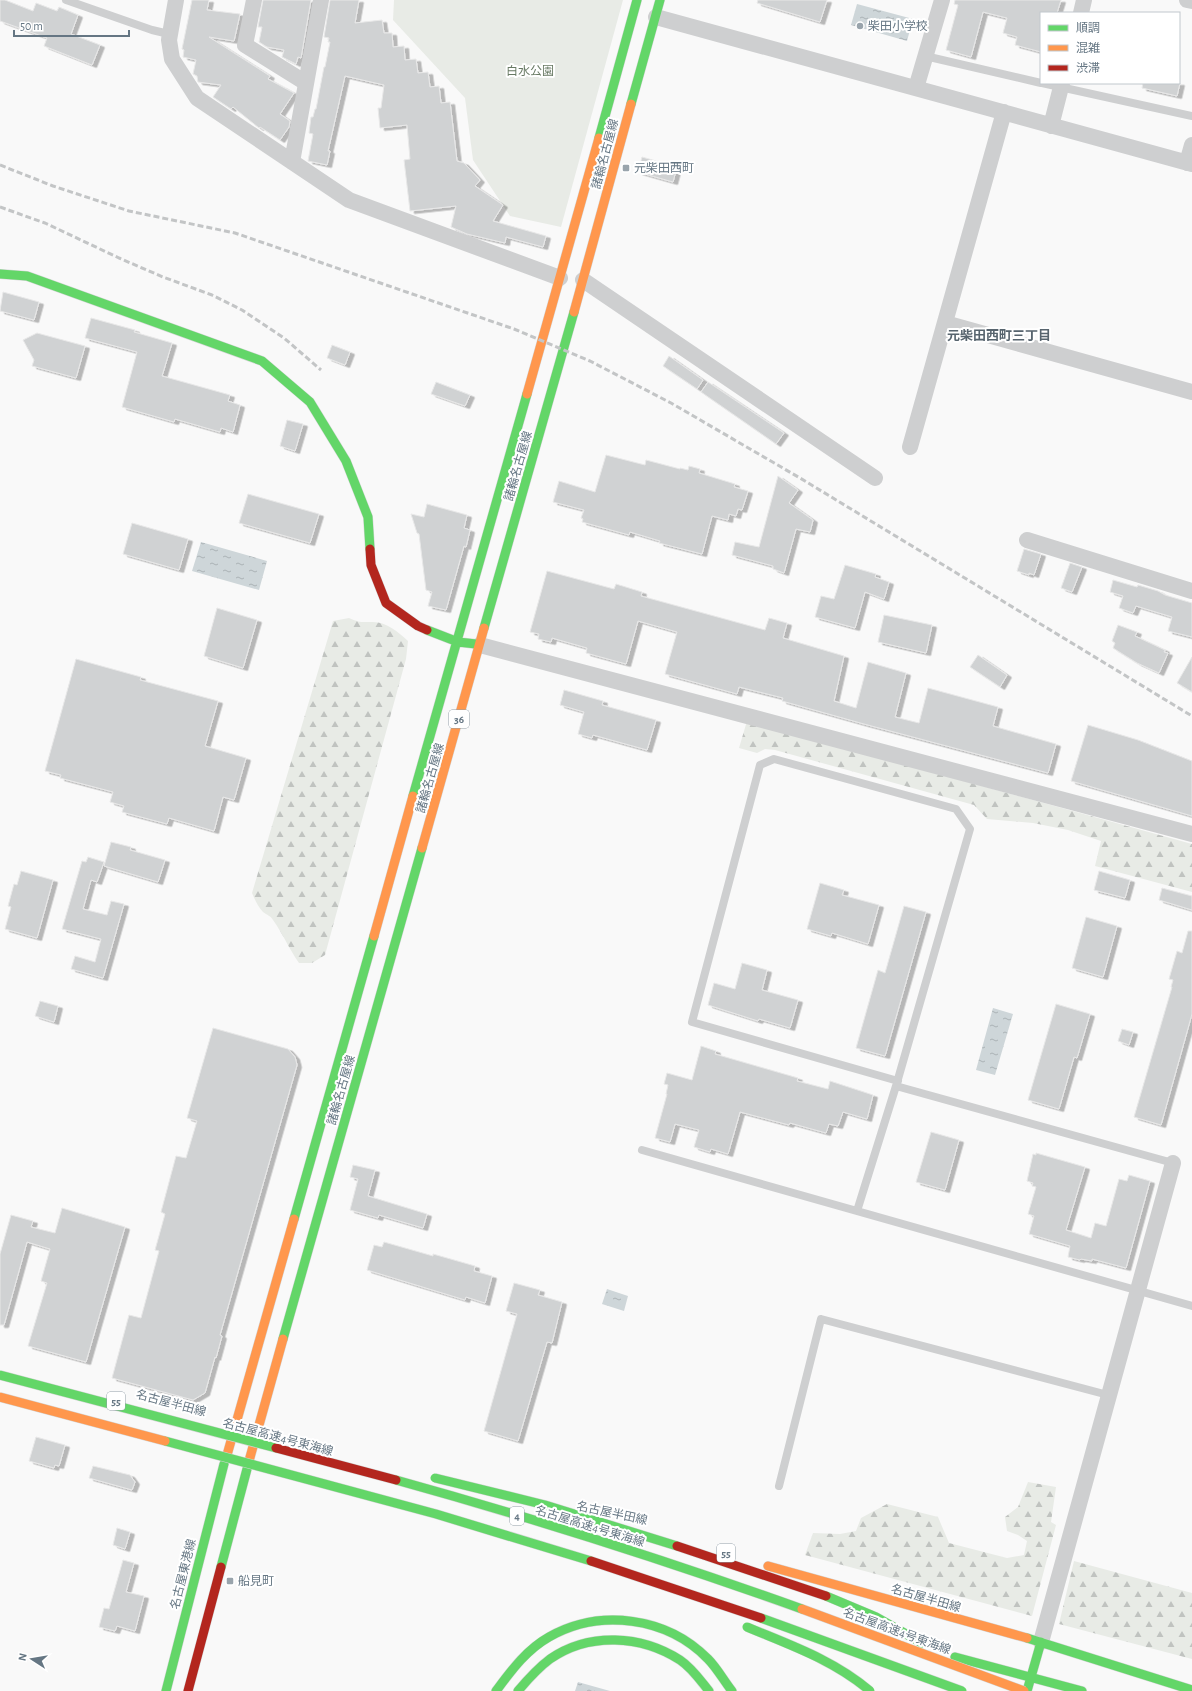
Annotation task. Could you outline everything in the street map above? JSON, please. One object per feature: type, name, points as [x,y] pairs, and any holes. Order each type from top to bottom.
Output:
[{"type":"main road","name":"諸輪名古屋線","points":[[224,1464],[458,642],[637,0]]},
{"type":"main road","name":"諸輪名古屋線","points":[[246,1470],[583,280],[660,0]]},
{"type":"main road","points":[[0,274],[27,276],[262,361],[310,402],[346,461],[368,517],[371,564],[386,603],[418,626],[458,642],[480,645]]},
{"type":"main road","name":"名古屋半田線","points":[[0,1369],[233,1432],[502,1501],[669,1537],[743,1558]]},
{"type":"main road","name":"名古屋高速4号東海線","points":[[0,1375],[443,1494],[588,1536],[797,1607],[1026,1691]]},
{"type":"main road","name":"4","points":[[0,1397],[437,1515],[580,1557],[792,1628],[962,1691]]},
{"type":"main road","points":[[0,1404],[723,1596]]},
{"type":"main road","points":[[222,1434],[386,1468]]},
{"type":"main road","name":"名古屋東港線","points":[[166,1691],[224,1464]]},
{"type":"main road","points":[[188,1691],[246,1470]]},
{"type":"main road","points":[[426,1476],[500,1492],[593,1518],[834,1600],[886,1622],[925,1645],[954,1678],[962,1691]]},
{"type":"main road","points":[[437,1515],[531,1550],[650,1591]]},
{"type":"main road","name":"名古屋半田線","points":[[758,1562],[1041,1642],[1192,1690]]},
{"type":"main road","points":[[777,1610],[1082,1691]]},
{"type":"main road","points":[[496,1691],[520,1658],[546,1637],[577,1624],[611,1619],[645,1622],[677,1634],[704,1654],[717,1667],[732,1691]]},
{"type":"main road","points":[[736,1623],[834,1665],[850,1675],[870,1691]]},
{"type":"main road","points":[[518,1691],[538,1668],[563,1651],[578,1645],[609,1639],[626,1639],[658,1648],[673,1656],[697,1676],[709,1691]]},
{"type":"main road","points":[[1026,1691],[1041,1642]]},
{"type":"street","points":[[176,0],[168,40],[172,59],[197,98],[349,200],[560,278]]},
{"type":"street","points":[[254,0],[245,45],[306,83]]},
{"type":"street","points":[[292,162],[321,0]]},
{"type":"street","points":[[916,88],[942,0]]},
{"type":"street","points":[[1081,12],[1084,0]]},
{"type":"street","points":[[1187,0],[1192,1]]},
{"type":"street","points":[[656,17],[1190,163],[1192,145]]},
{"type":"street","points":[[1051,126],[1062,85]]},
{"type":"street","points":[[910,447],[1004,112]]},
{"type":"street","points":[[583,280],[875,478]]},
{"type":"street","points":[[945,323],[1192,392]]},
{"type":"street","points":[[1027,540],[1192,591]]},
{"type":"street","points":[[480,645],[1192,834]]},
{"type":"street","points":[[1041,1642],[1173,1163]]},
{"type":"lane","points":[[66,0],[152,30],[169,34]]},
{"type":"lane","points":[[925,56],[1040,83]]},
{"type":"lane","points":[[1052,84],[1062,85],[1192,116]]},
{"type":"lane","points":[[857,1211],[897,1083],[970,829],[956,809],[774,759],[760,765],[692,1022],[897,1083],[1173,1163]]},
{"type":"lane","points":[[642,1150],[1137,1292],[1192,1306]]},
{"type":"lane","points":[[779,1486],[821,1319],[1108,1395]]},
{"type":"green space","name":"白水公園","points":[[394,0],[623,0],[561,227],[510,216],[473,160],[465,98],[393,20]]},
{"type":"green space","points":[[349,618],[361,622],[378,622],[396,631],[408,641],[406,659],[325,955],[312,963],[299,963],[272,919],[261,910],[252,893],[333,621]]},
{"type":"green space","points":[[747,721],[1192,844],[1192,892],[1095,866],[1101,841],[1068,830],[1033,823],[987,819],[974,805],[775,750],[765,749],[757,753],[739,748]]},
{"type":"green space","points":[[1028,1482],[1056,1487],[1051,1522],[1056,1525],[1032,1616],[805,1555],[813,1533],[840,1534],[856,1531],[861,1518],[887,1504],[938,1517],[949,1543],[1007,1558],[1024,1555],[1027,1541],[1018,1535],[1007,1531],[1005,1517],[1018,1507]]},
{"type":"green space","points":[[1074,1561],[1192,1593],[1192,1659],[1059,1624]]},
{"type":"water","points":[[857,4],[913,19],[907,41],[851,25]]},
{"type":"water","points":[[201,542],[267,561],[259,590],[192,571]]},
{"type":"water","points":[[993,1008],[1013,1014],[995,1075],[976,1070]]},
{"type":"water","points":[[607,1289],[628,1296],[624,1311],[602,1304]]},
{"type":"water","points":[[578,1682],[610,1691],[575,1691]]},
{"type":"building","points":[[0,0],[5,0],[33,11],[36,3],[57,11],[59,7],[78,15],[71,34],[100,45],[92,65],[44,46],[47,38],[0,21]]},
{"type":"building","points":[[192,0],[209,0],[207,10],[240,14],[234,41],[209,37],[270,76],[268,79],[294,93],[280,114],[290,121],[289,127],[280,140],[260,127],[259,128],[233,107],[231,109],[213,97],[221,85],[198,82],[197,76],[193,74],[196,60],[183,57],[184,50],[182,49]]},
{"type":"building","points":[[263,0],[311,0],[301,58],[298,57],[296,64],[282,57],[284,50],[267,47],[259,42],[262,27],[258,27]]},
{"type":"building","points":[[330,0],[359,0],[355,23],[382,20],[384,33],[392,33],[393,47],[404,46],[405,60],[416,59],[418,73],[428,72],[430,87],[439,86],[441,103],[450,102],[457,161],[464,163],[480,180],[475,186],[503,205],[493,221],[546,236],[543,247],[506,237],[505,243],[467,234],[451,227],[456,206],[410,211],[404,160],[410,159],[407,125],[380,128],[378,108],[381,108],[384,85],[345,76],[328,151],[330,151],[327,165],[308,161],[313,134],[309,133],[311,117],[313,117],[316,109],[330,42],[328,42],[329,38],[324,37]]},
{"type":"building","points":[[758,0],[827,0],[820,22],[757,3]]},
{"type":"building","points":[[955,0],[1061,0],[1057,12],[1040,12],[1040,52],[1015,45],[1017,37],[1003,33],[1007,18],[983,12],[971,57],[946,50],[958,5],[954,4]]},
{"type":"building","points":[[1143,84],[1180,84],[1177,96],[1142,88]]},
{"type":"building","points":[[642,157],[677,167],[673,182],[638,172]]},
{"type":"building","points":[[3,292],[39,302],[34,320],[0,311]]},
{"type":"building","points":[[91,318],[135,330],[134,332],[172,343],[162,376],[230,395],[228,401],[240,405],[233,432],[221,428],[220,432],[175,419],[174,422],[122,407],[137,352],[85,338]]},
{"type":"building","points":[[37,333],[85,346],[76,378],[32,366],[34,360],[23,340]]},
{"type":"building","points":[[332,345],[350,352],[345,365],[327,358]]},
{"type":"building","points":[[669,356],[703,380],[697,389],[663,366]]},
{"type":"building","points":[[436,382],[470,395],[465,406],[431,394]]},
{"type":"building","points":[[708,382],[784,433],[776,444],[701,392]]},
{"type":"building","points":[[287,420],[303,424],[295,451],[280,446]]},
{"type":"building","points":[[606,455],[645,465],[646,460],[680,469],[688,470],[689,466],[700,469],[699,473],[735,484],[734,487],[748,491],[742,510],[738,509],[736,516],[729,514],[728,520],[712,516],[702,554],[659,543],[660,541],[630,532],[629,535],[582,522],[583,519],[581,518],[584,510],[553,502],[559,481],[595,492]]},
{"type":"building","points":[[778,476],[798,490],[789,503],[813,520],[810,532],[796,529],[784,573],[773,569],[773,566],[732,555],[735,542],[759,547]]},
{"type":"building","points":[[248,494],[319,514],[310,543],[239,523]]},
{"type":"building","points":[[427,504],[467,515],[464,528],[470,530],[446,610],[428,606],[432,592],[426,590],[419,534],[417,533],[411,514],[424,517]]},
{"type":"building","points":[[132,523],[188,539],[179,570],[123,554]]},
{"type":"building","points":[[1024,549],[1041,554],[1034,575],[1017,571]]},
{"type":"building","points":[[1070,563],[1082,567],[1072,592],[1061,588]]},
{"type":"building","points":[[845,565],[876,574],[875,577],[889,582],[884,599],[865,592],[855,628],[815,617],[821,596],[834,599]]},
{"type":"building","points":[[547,571],[614,589],[616,584],[642,592],[641,596],[765,630],[769,618],[787,623],[783,638],[844,656],[834,701],[856,708],[868,662],[906,673],[895,717],[919,723],[928,688],[998,707],[993,726],[1056,744],[1048,773],[782,701],[783,698],[739,687],[737,694],[665,674],[677,632],[638,621],[626,664],[586,653],[587,648],[552,638],[551,642],[538,639],[539,634],[530,632]]},
{"type":"building","points":[[1113,580],[1137,587],[1138,585],[1192,603],[1192,637],[1168,631],[1172,617],[1136,606],[1133,613],[1119,608],[1123,596],[1110,592]]},
{"type":"building","points":[[217,608],[257,620],[243,668],[204,656]]},
{"type":"building","points":[[884,615],[932,625],[926,653],[878,642]]},
{"type":"building","points":[[1118,625],[1137,632],[1135,636],[1165,650],[1164,652],[1168,653],[1159,673],[1137,663],[1113,648],[1115,643],[1112,641]]},
{"type":"building","points":[[978,655],[1007,675],[1000,687],[970,667]]},
{"type":"building","points":[[1192,657],[1192,692],[1177,683]]},
{"type":"building","points":[[76,659],[141,677],[140,680],[218,701],[205,746],[246,758],[234,800],[223,797],[214,831],[169,818],[167,824],[122,812],[124,806],[110,802],[113,792],[60,778],[61,775],[45,771]]},
{"type":"building","points":[[564,690],[603,701],[602,705],[656,720],[647,750],[593,735],[592,738],[578,734],[584,712],[560,705]]},
{"type":"building","points":[[1088,725],[1138,740],[1192,761],[1192,816],[1071,781]]},
{"type":"building","points":[[111,842],[131,847],[130,850],[165,860],[158,882],[104,866]]},
{"type":"building","points":[[88,857],[104,862],[97,882],[91,880],[83,909],[107,915],[111,901],[124,904],[103,978],[71,969],[75,956],[95,962],[101,939],[62,929],[82,861],[86,862]]},
{"type":"building","points":[[21,871],[53,880],[37,938],[5,929],[11,907],[8,906],[14,884],[17,885]]},
{"type":"building","points":[[1099,871],[1130,880],[1125,898],[1094,890]]},
{"type":"building","points":[[820,883],[844,890],[842,895],[879,905],[868,944],[832,933],[831,936],[807,929]]},
{"type":"building","points":[[1162,888],[1192,896],[1192,910],[1159,900]]},
{"type":"building","points":[[904,906],[926,912],[885,1056],[856,1048],[878,970],[885,973]]},
{"type":"building","points":[[1086,917],[1117,926],[1103,977],[1072,968]]},
{"type":"building","points":[[1188,931],[1192,931],[1192,1014],[1161,1125],[1134,1117],[1172,987],[1173,980],[1169,979],[1177,951],[1182,953]]},
{"type":"building","points":[[742,963],[767,970],[762,990],[798,1000],[790,1028],[759,1019],[758,1021],[708,1005],[714,983],[735,989]]},
{"type":"building","points":[[40,1001],[58,1006],[54,1022],[35,1016]]},
{"type":"building","points":[[1056,1004],[1090,1014],[1077,1058],[1074,1057],[1059,1109],[1028,1100]]},
{"type":"building","points":[[213,1028],[288,1049],[295,1057],[297,1065],[220,1335],[222,1336],[216,1358],[215,1357],[205,1393],[193,1400],[112,1378],[129,1315],[141,1318],[159,1251],[155,1250],[165,1214],[161,1212],[176,1156],[186,1158],[197,1121],[187,1118]]},
{"type":"building","points":[[1122,1029],[1133,1032],[1129,1045],[1118,1041]]},
{"type":"building","points":[[701,1046],[716,1051],[715,1054],[798,1078],[797,1081],[828,1089],[830,1081],[873,1095],[867,1119],[843,1112],[838,1126],[829,1124],[826,1133],[740,1112],[728,1154],[711,1149],[710,1152],[694,1147],[699,1130],[675,1124],[670,1142],[655,1138],[667,1094],[668,1085],[664,1084],[667,1073],[692,1080]]},
{"type":"building","points":[[931,1132],[959,1140],[945,1190],[916,1182]]},
{"type":"building","points":[[1036,1153],[1085,1167],[1066,1230],[1091,1238],[1095,1223],[1106,1226],[1119,1179],[1127,1181],[1129,1175],[1150,1181],[1126,1268],[1092,1259],[1092,1261],[1068,1257],[1070,1246],[1029,1234],[1034,1216],[1028,1214],[1036,1187],[1032,1186],[1033,1183],[1027,1181],[1033,1154],[1036,1155]]},
{"type":"building","points":[[353,1165],[375,1170],[368,1196],[427,1214],[423,1228],[379,1215],[378,1218],[350,1210],[358,1179],[350,1177]]},
{"type":"building","points":[[62,1208],[125,1227],[86,1362],[28,1346],[47,1283],[41,1281],[50,1249],[27,1242],[4,1325],[0,1325],[0,1254],[11,1215],[33,1221],[31,1227],[55,1233]]},
{"type":"building","points":[[384,1242],[475,1266],[474,1271],[492,1276],[485,1303],[466,1297],[465,1300],[367,1270],[374,1245],[382,1247]]},
{"type":"building","points":[[514,1283],[540,1290],[538,1295],[562,1302],[552,1343],[547,1342],[518,1441],[484,1431],[517,1314],[506,1311]]},
{"type":"building","points":[[36,1437],[65,1445],[59,1466],[55,1465],[54,1468],[29,1461]]},
{"type":"building","points":[[93,1466],[130,1475],[135,1482],[132,1490],[89,1478]]},
{"type":"building","points":[[117,1528],[130,1532],[125,1549],[113,1545]]},
{"type":"building","points":[[123,1560],[134,1563],[126,1592],[144,1596],[135,1631],[117,1626],[115,1631],[99,1627],[104,1608],[109,1609]]},
{"type":"railway","points":[[0,165],[53,186],[129,211],[235,233],[514,329],[590,361],[671,403],[800,478],[1192,716]]},
{"type":"railway","points":[[0,207],[45,223],[119,258],[163,277],[212,295],[242,310],[284,338],[321,370]]},
{"type":"traffic: fast","points":[[599,138],[637,0]]},
{"type":"traffic: fast","points":[[631,104],[660,0]]},
{"type":"traffic: fast","points":[[0,274],[27,276],[262,361],[310,402],[346,461],[368,517],[370,549]]},
{"type":"traffic: fast","points":[[484,628],[574,312]]},
{"type":"traffic: fast","points":[[413,796],[527,394]]},
{"type":"traffic: fast","points":[[427,630],[458,642],[476,644]]},
{"type":"traffic: fast","points":[[283,1339],[422,848]]},
{"type":"traffic: fast","points":[[294,1219],[374,936]]},
{"type":"traffic: fast","points":[[0,1375],[276,1448]]},
{"type":"traffic: fast","points":[[165,1441],[436,1514],[591,1561]]},
{"type":"traffic: fast","points":[[166,1691],[224,1464]]},
{"type":"traffic: fast","points":[[221,1567],[247,1469]]},
{"type":"traffic: fast","points":[[435,1478],[545,1505],[677,1546]]},
{"type":"traffic: fast","points":[[396,1480],[498,1509],[600,1541],[802,1609]]},
{"type":"traffic: fast","points":[[826,1596],[876,1617],[922,1643]]},
{"type":"traffic: fast","points":[[761,1618],[962,1691]]},
{"type":"traffic: fast","points":[[496,1691],[526,1655],[549,1637],[569,1628],[590,1622],[611,1620],[632,1621],[653,1626],[673,1634],[691,1645],[708,1659],[732,1691]]},
{"type":"traffic: fast","points":[[747,1627],[827,1662],[842,1670],[870,1691]]},
{"type":"traffic: fast","points":[[1027,1638],[1192,1690]]},
{"type":"traffic: fast","points":[[518,1691],[541,1666],[565,1650],[581,1644],[615,1640],[649,1646],[680,1660],[696,1674],[709,1691]]},
{"type":"traffic: fast","points":[[1027,1691],[1041,1642]]},
{"type":"traffic: fast","points":[[955,1657],[1082,1691]]},
{"type":"traffic: slow","points":[[574,312],[631,104]]},
{"type":"traffic: slow","points":[[527,394],[599,138]]},
{"type":"traffic: slow","points":[[422,848],[484,628]]},
{"type":"traffic: slow","points":[[374,936],[413,796]]},
{"type":"traffic: slow","points":[[227,1455],[294,1219]]},
{"type":"traffic: slow","points":[[249,1461],[283,1339]]},
{"type":"traffic: slow","points":[[0,1397],[165,1441]]},
{"type":"traffic: slow","points":[[768,1566],[1027,1638]]},
{"type":"traffic: slow","points":[[802,1609],[1024,1691]]},
{"type":"traffic: jam","points":[[370,549],[371,565],[386,603],[418,626],[427,630]]},
{"type":"traffic: jam","points":[[276,1448],[396,1480]]},
{"type":"traffic: jam","points":[[677,1546],[826,1596]]},
{"type":"traffic: jam","points":[[591,1561],[761,1618]]},
{"type":"traffic: jam","points":[[188,1691],[221,1567]]},
{"type":"place","name":"柴田小学校","points":[[860,26]]},
{"type":"place","name":"元柴田西町","points":[[626,168]]},
{"type":"place","name":"船見町","points":[[230,1581]]},
{"type":"district","name":"元柴田西町三丁目","points":[[999,335]]}]
